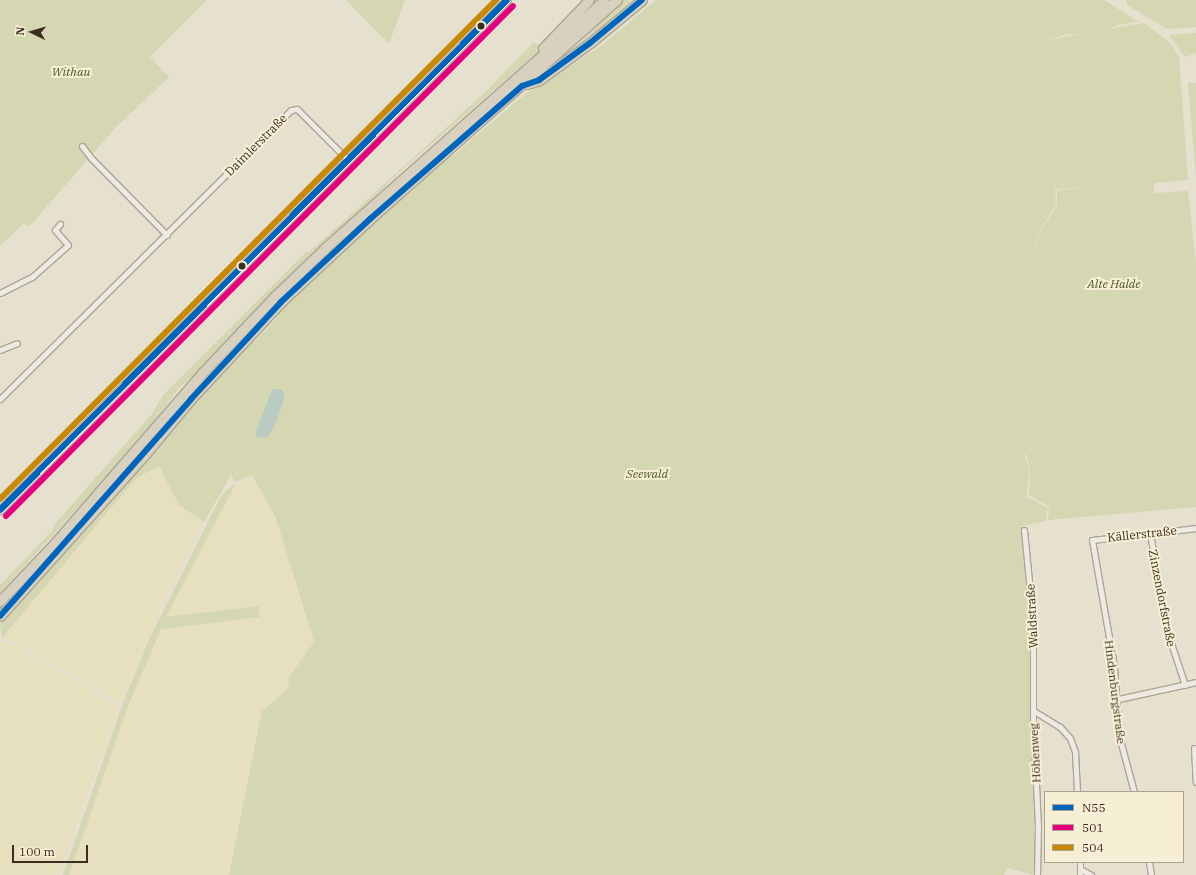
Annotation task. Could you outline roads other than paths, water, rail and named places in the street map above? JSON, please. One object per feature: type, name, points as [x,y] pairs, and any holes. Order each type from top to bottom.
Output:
[{"type":"highway","points":[[504,90],[514,77],[589,0]]},
{"type":"highway","points":[[0,601],[54,544],[201,374],[276,295],[330,243],[604,0]]},
{"type":"highway","points":[[0,616],[146,453],[191,399],[282,302],[370,219],[522,86],[617,0]]},
{"type":"highway","points":[[522,86],[538,80],[590,43],[642,0]]},
{"type":"street","points":[[0,510],[507,0]]},
{"type":"street","name":"Daimlerstraße","points":[[0,399],[167,235],[291,110],[297,110],[348,159]]},
{"type":"street","points":[[82,146],[95,163],[167,235]]},
{"type":"street","points":[[0,293],[32,278],[68,245],[54,230],[60,224]]},
{"type":"street","points":[[0,350],[17,343]]},
{"type":"street","name":"Källerstraße","points":[[1091,545],[1092,540],[1097,538],[1196,528]]},
{"type":"street","name":"Waldstraße","points":[[1024,530],[1032,594],[1034,703]]},
{"type":"street","name":"Zinzendorfstraße","points":[[1150,533],[1166,628],[1185,685]]},
{"type":"street","name":"Hindenburgstraße","points":[[1091,545],[1114,666],[1114,700],[1119,736],[1134,791]]},
{"type":"street","points":[[1114,700],[1196,682]]},
{"type":"street","name":"Höhenweg","points":[[1034,703],[1038,819],[1037,875]]},
{"type":"street","points":[[1034,711],[1060,727],[1070,738],[1076,752],[1077,791]]},
{"type":"street","points":[[1194,748],[1196,782]]},
{"type":"street","points":[[1080,863],[1080,875]]},
{"type":"street","points":[[1149,863],[1151,875]]},
{"type":"street","points":[[1080,869],[1091,875]]},
{"type":"park label","name":"Withau","points":[[71,72]]},
{"type":"park label","name":"Alte Halde","points":[[1114,284]]},
{"type":"park label","name":"Seewald","points":[[647,474]]}]
